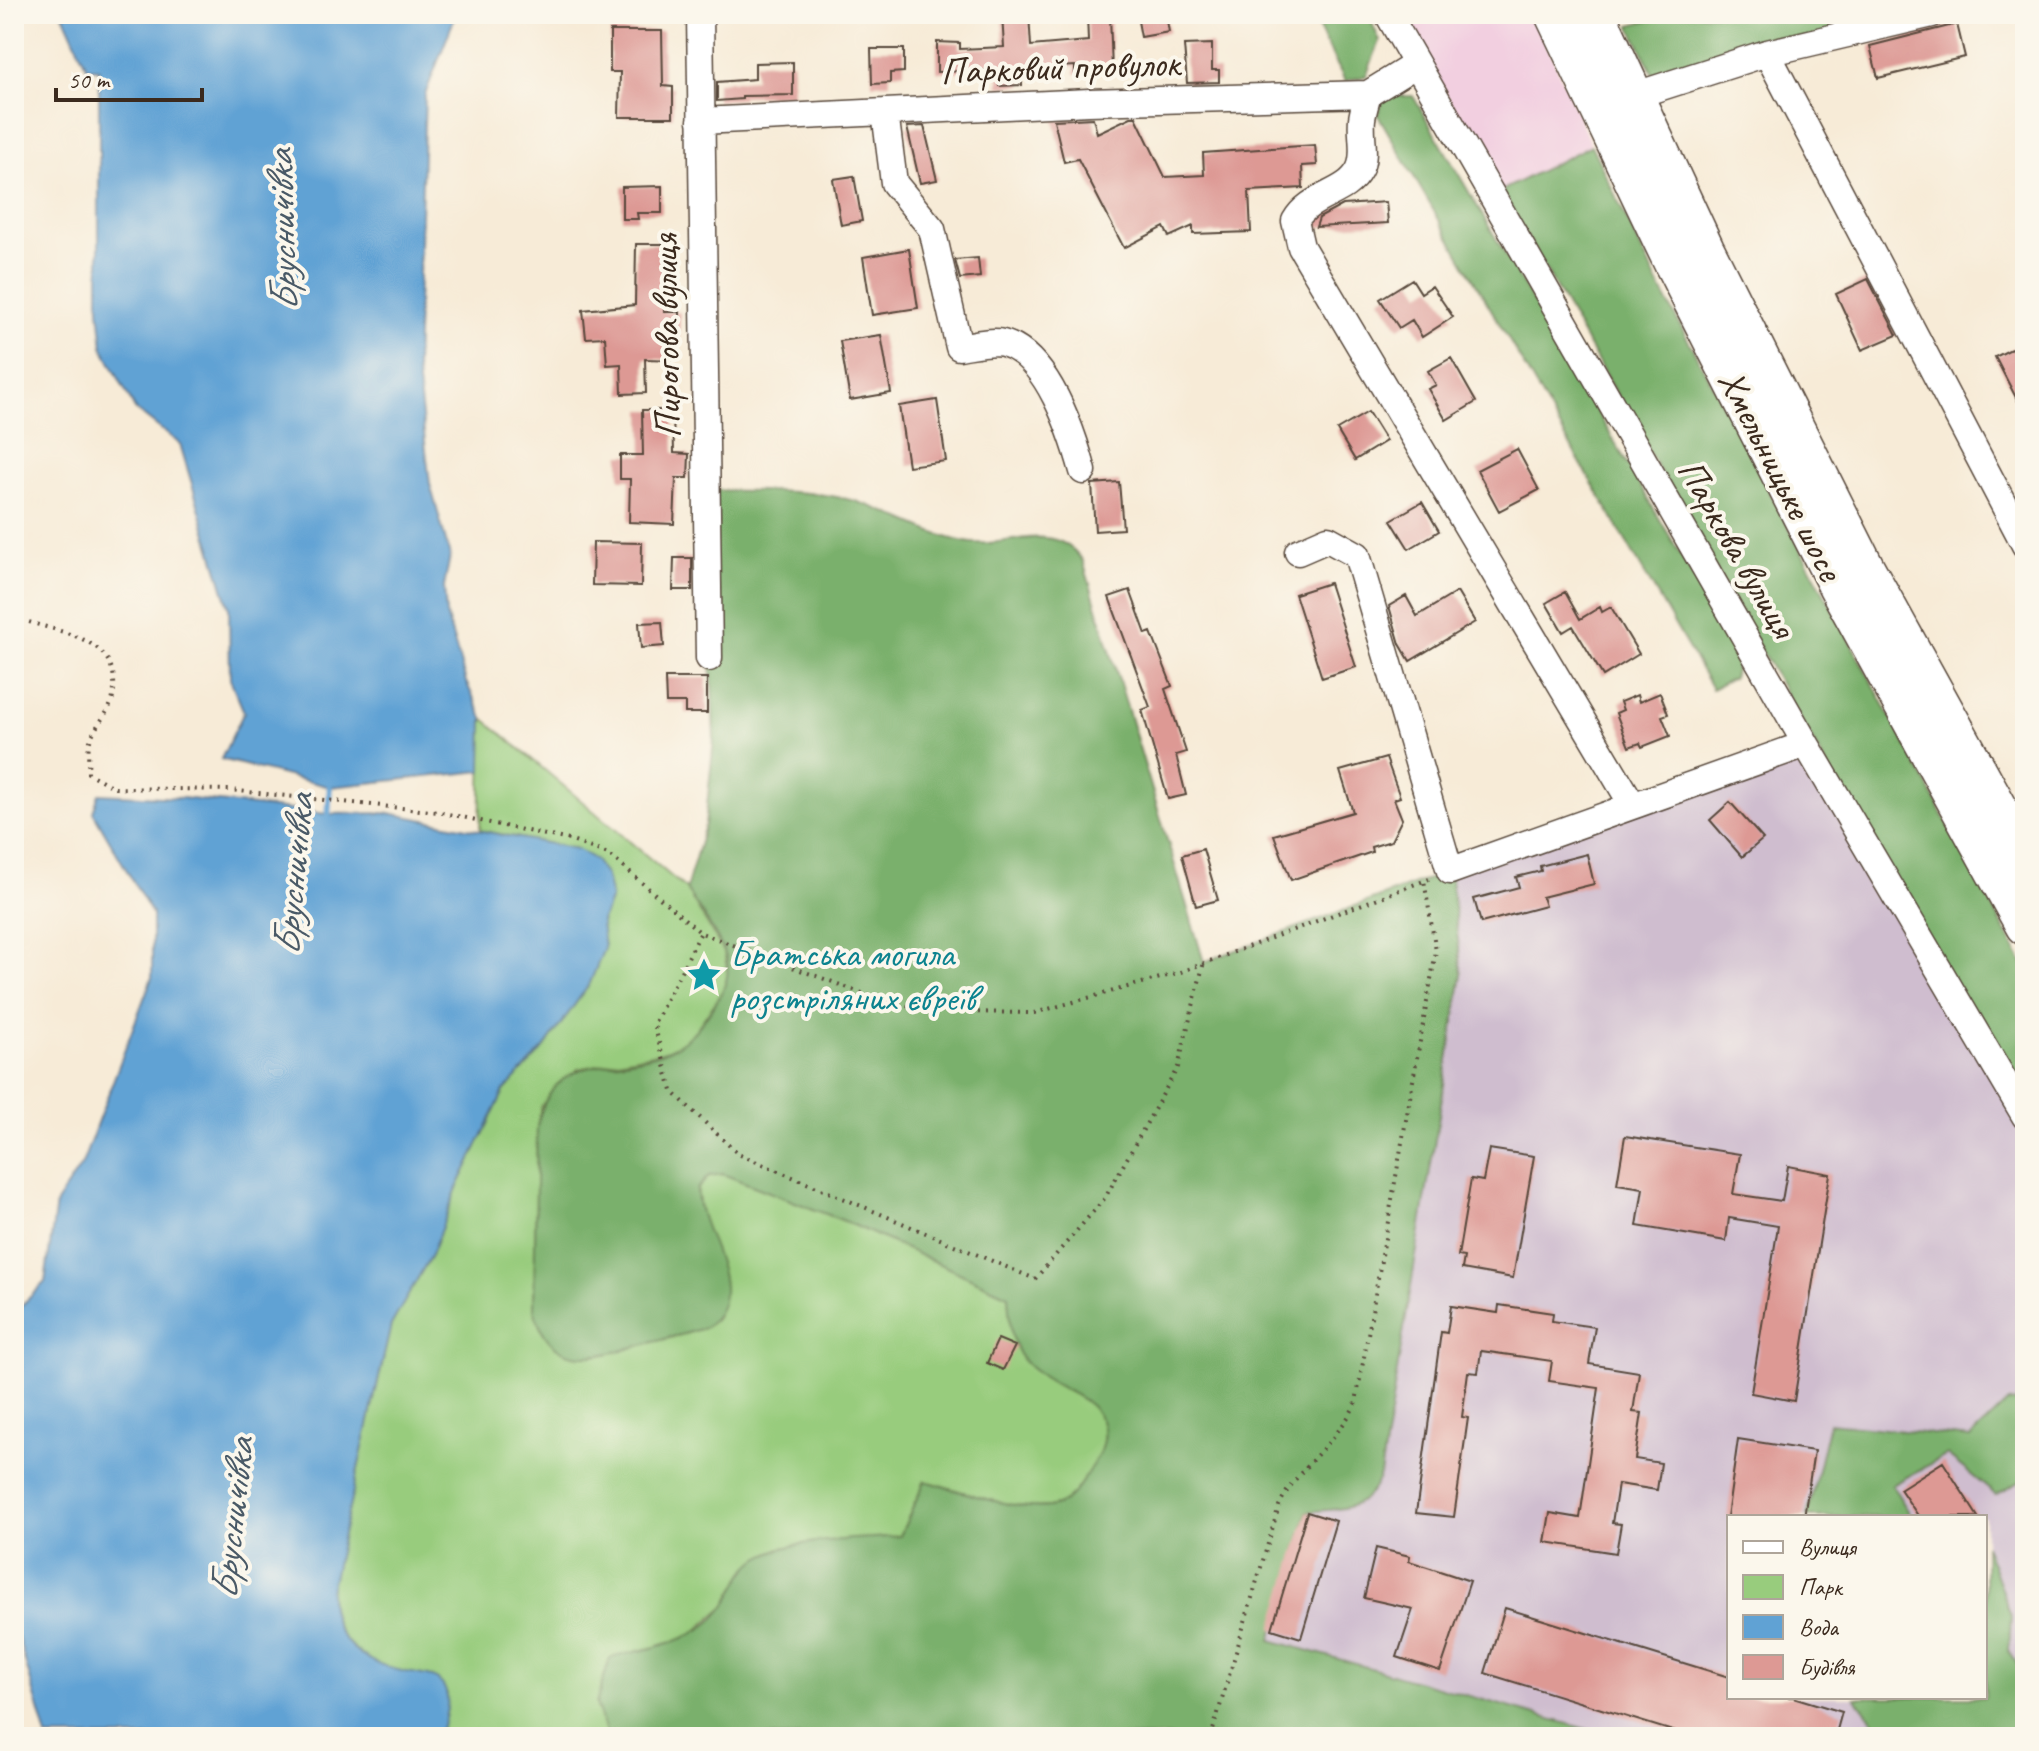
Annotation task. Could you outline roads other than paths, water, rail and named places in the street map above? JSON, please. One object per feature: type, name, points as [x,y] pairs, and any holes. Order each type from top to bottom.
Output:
[{"type":"highway","name":"Хмельницьке шосе","points":[[1554,14],[1674,265],[1837,585],[2025,926]]},
{"type":"highway","name":"Хмельницьке шосе","points":[[1596,14],[1705,249],[1866,569],[2025,856]]},
{"type":"street","name":"Пирогова вулиця","points":[[700,14],[709,658]]},
{"type":"street","name":"Паркова вулиця","points":[[1388,14],[1806,744],[2025,1116]]},
{"type":"street","points":[[1633,96],[1767,53],[1932,14]]},
{"type":"street","points":[[1767,53],[2025,545]]},
{"type":"street","name":"Парковий провулок","points":[[701,121],[1368,94],[1415,65]]},
{"type":"street","points":[[1368,94],[1362,120],[1363,160],[1358,172],[1347,184],[1303,207],[1295,221],[1301,247],[1632,804]]},
{"type":"street","points":[[885,112],[894,183],[932,229],[959,347],[1001,342],[1029,357],[1044,378],[1074,438],[1083,471]]},
{"type":"street","points":[[1298,552],[1328,539],[1357,555],[1450,871],[1806,744]]},
{"type":"water","points":[[63,14],[456,14],[425,95],[416,365],[430,484],[450,556],[444,587],[446,614],[466,682],[483,718],[482,771],[330,787],[221,759],[244,712],[230,679],[229,608],[180,444],[135,409],[103,348],[99,310],[99,69],[87,68]]},
{"type":"water","points":[[99,794],[182,798],[328,814],[389,813],[577,849],[594,859],[606,876],[611,898],[601,922],[604,948],[590,983],[544,1048],[504,1091],[457,1188],[431,1255],[391,1325],[330,1591],[335,1622],[341,1634],[360,1654],[387,1667],[430,1676],[443,1686],[447,1708],[435,1737],[47,1737],[14,1624],[14,1313],[45,1282],[56,1203],[82,1164],[152,977],[152,914],[93,812]]},
{"type":"waterway","name":"Брусничівка","points":[[328,822],[330,781]]},
{"type":"place","name":"Братська могила розстріляних євреїв","points":[[704,975]]}]
